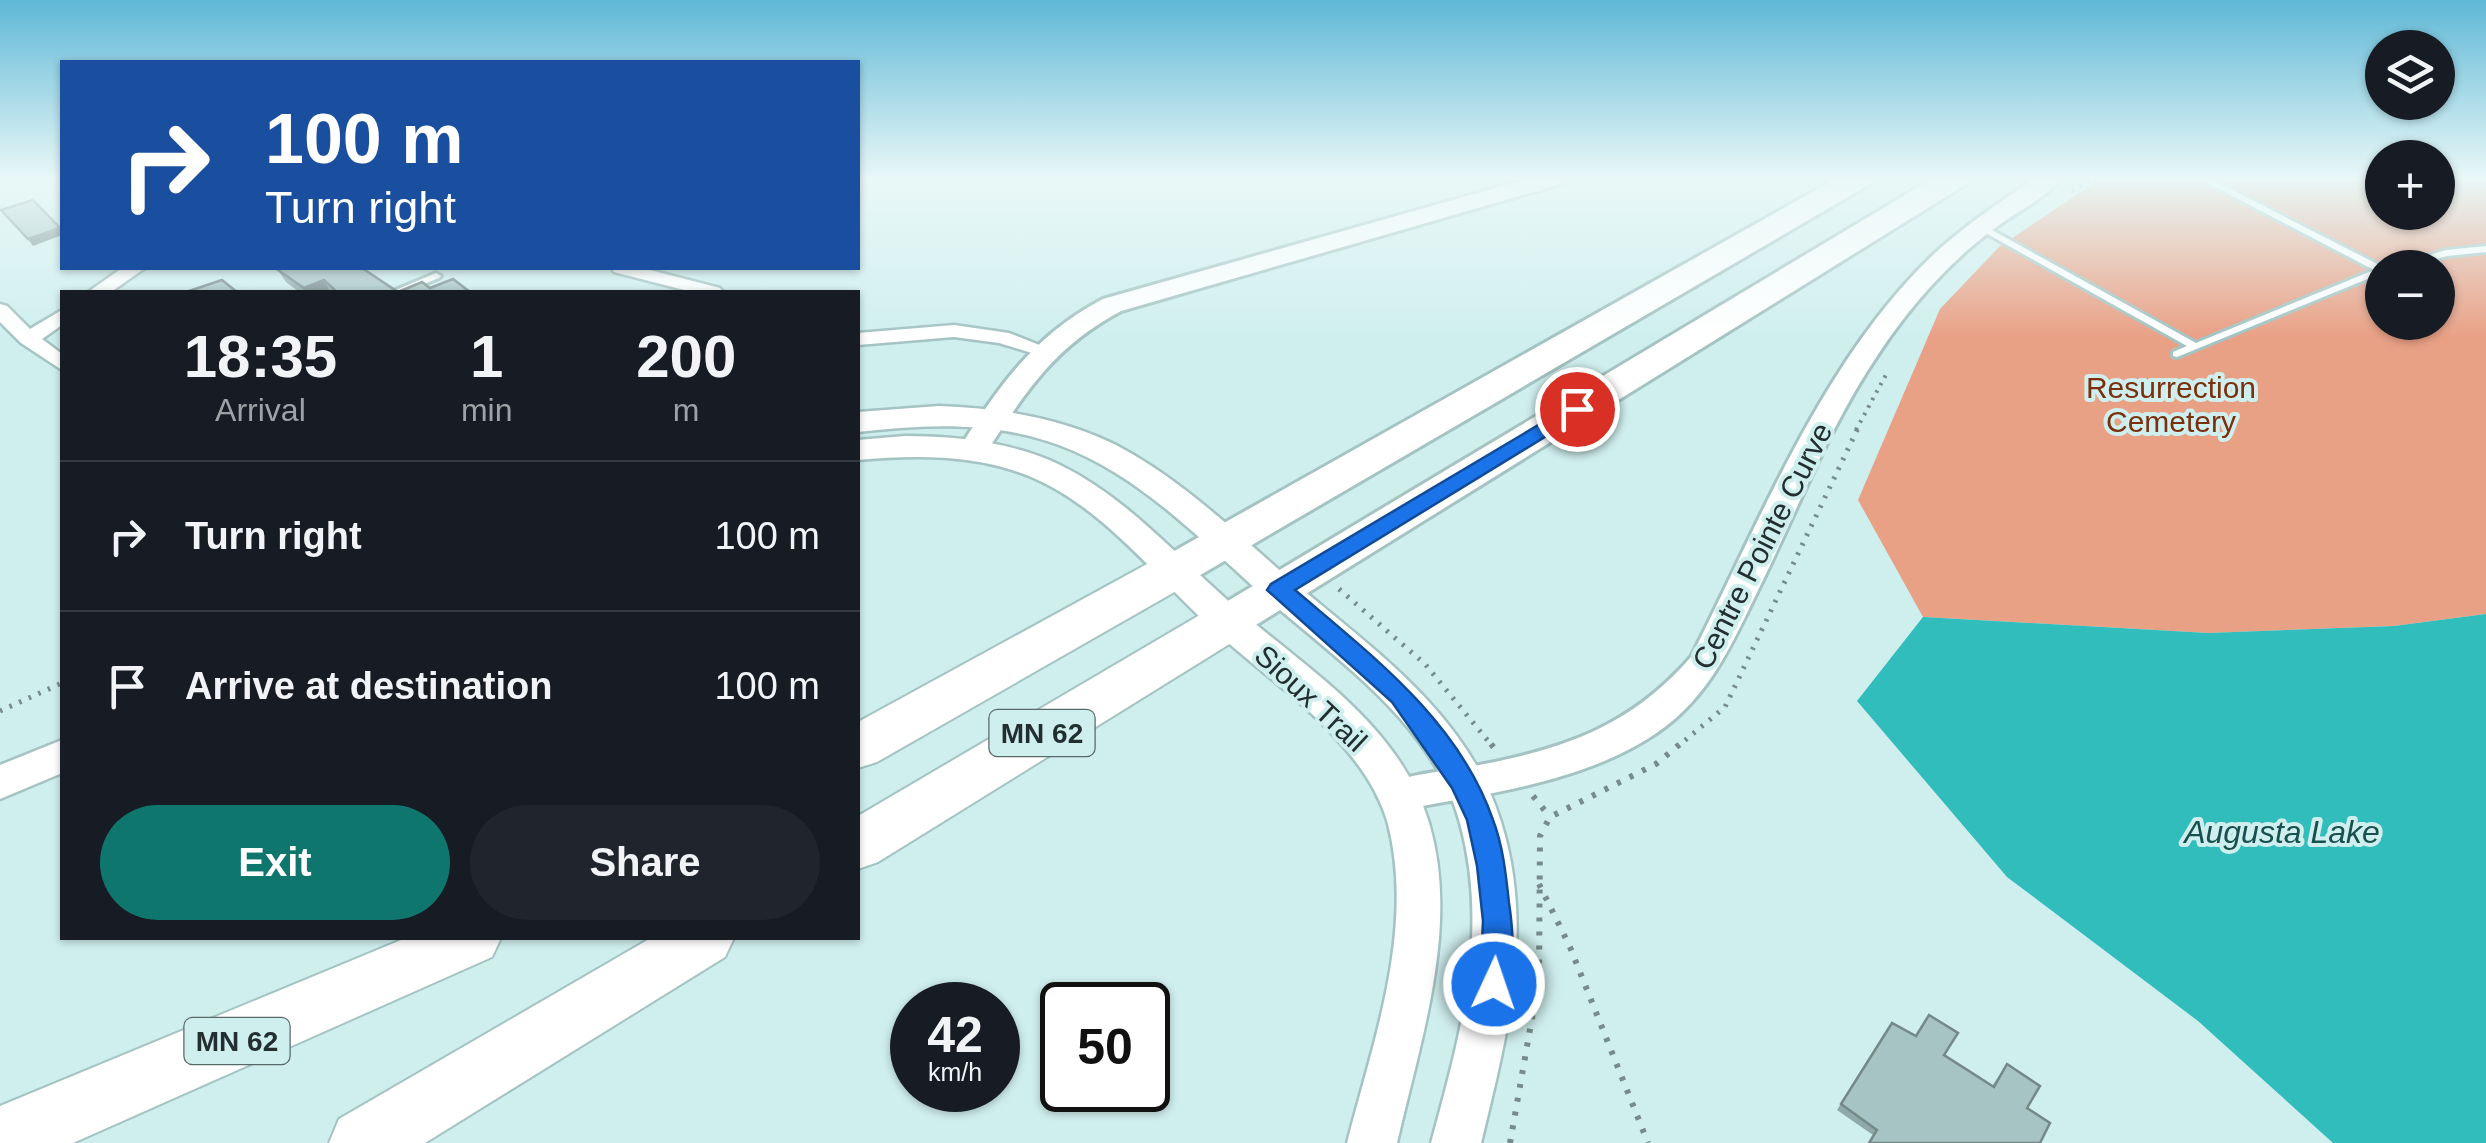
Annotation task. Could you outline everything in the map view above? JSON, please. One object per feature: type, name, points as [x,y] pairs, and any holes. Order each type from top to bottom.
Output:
[{"type":"highway","name":"MN 62","points":[[860,745],[1226,542],[1768,230]]},
{"type":"highway","name":"MN 62","points":[[860,844],[1869,230]]},
{"type":"highway","name":"MN 62","points":[[0,1140],[171,1070],[466,940]]},
{"type":"highway","points":[[362,1143],[701,940]]},
{"type":"main road","name":"Sioux Trail","points":[[860,422],[955,416],[994,420],[1051,431],[1113,457],[1226,542],[1401,696],[1462,782],[1480,820],[1491,866],[1498,964],[1492,1004],[1456,1143]]},
{"type":"main road","name":"Sioux Trail","points":[[860,450],[920,446],[973,450],[1024,463],[1062,480],[1175,570],[1227,622],[1318,698],[1358,738],[1396,796],[1412,842],[1417,920],[1406,991],[1372,1143]]},
{"type":"main road","points":[[0,783],[60,757]]},
{"type":"street","points":[[973,450],[1022,373],[1042,350],[1083,319],[1138,296],[1371,230]]},
{"type":"street","name":"Centre Pointe Curve","points":[[1396,796],[1608,744],[1641,727],[1674,702],[1704,665],[1859,361],[1922,280],[1975,230]]},
{"type":"street","points":[[101,290],[132,270]]},
{"type":"street","points":[[629,270],[705,290]]},
{"type":"street","points":[[0,310],[28,340],[60,363]]},
{"type":"street","points":[[28,340],[60,317]]},
{"type":"street","points":[[860,342],[954,331],[1002,337],[1042,350]]},
{"type":"lane","points":[[1988,230],[2196,348]]},
{"type":"lane","points":[[2304,230],[2365,261]]},
{"type":"lane","points":[[2455,252],[2486,249]]},
{"type":"lane","points":[[401,290],[436,276]]},
{"type":"lane","points":[[2177,354],[2365,277]]},
{"type":"path","points":[[0,711],[60,684]]},
{"type":"path","points":[[1538,882],[1562,925],[1648,1143]]},
{"type":"green space","name":"Resurrection Cemetery","points":[[2024,230],[2486,230],[2486,614],[2394,626],[2208,633],[1923,617],[1858,500],[1940,309],[1999,247]]},
{"type":"water","name":"Augusta Lake","points":[[2486,614],[2486,1143],[2333,1143],[2198,1021],[2007,877],[1857,701],[1923,617],[2208,633],[2394,626]]},
{"type":"building","points":[[20,230],[53,230],[28,239]]},
{"type":"building","points":[[278,270],[365,270],[395,290],[335,290],[324,280],[304,288]]},
{"type":"building","points":[[453,279],[467,290],[403,290],[422,282],[430,288]]},
{"type":"building","points":[[222,280],[234,290],[192,290]]},
{"type":"building","points":[[1929,1015],[1958,1033],[1944,1055],[1994,1087],[2007,1064],[2040,1086],[2027,1108],[2050,1123],[2040,1143],[1869,1143],[1877,1130],[1841,1104],[1892,1023],[1916,1036]]},
{"type":"route","points":[[1494,984],[1498,964],[1497,921],[1491,866],[1480,820],[1462,782],[1438,742],[1383,677],[1279,590],[1577,409]]}]
